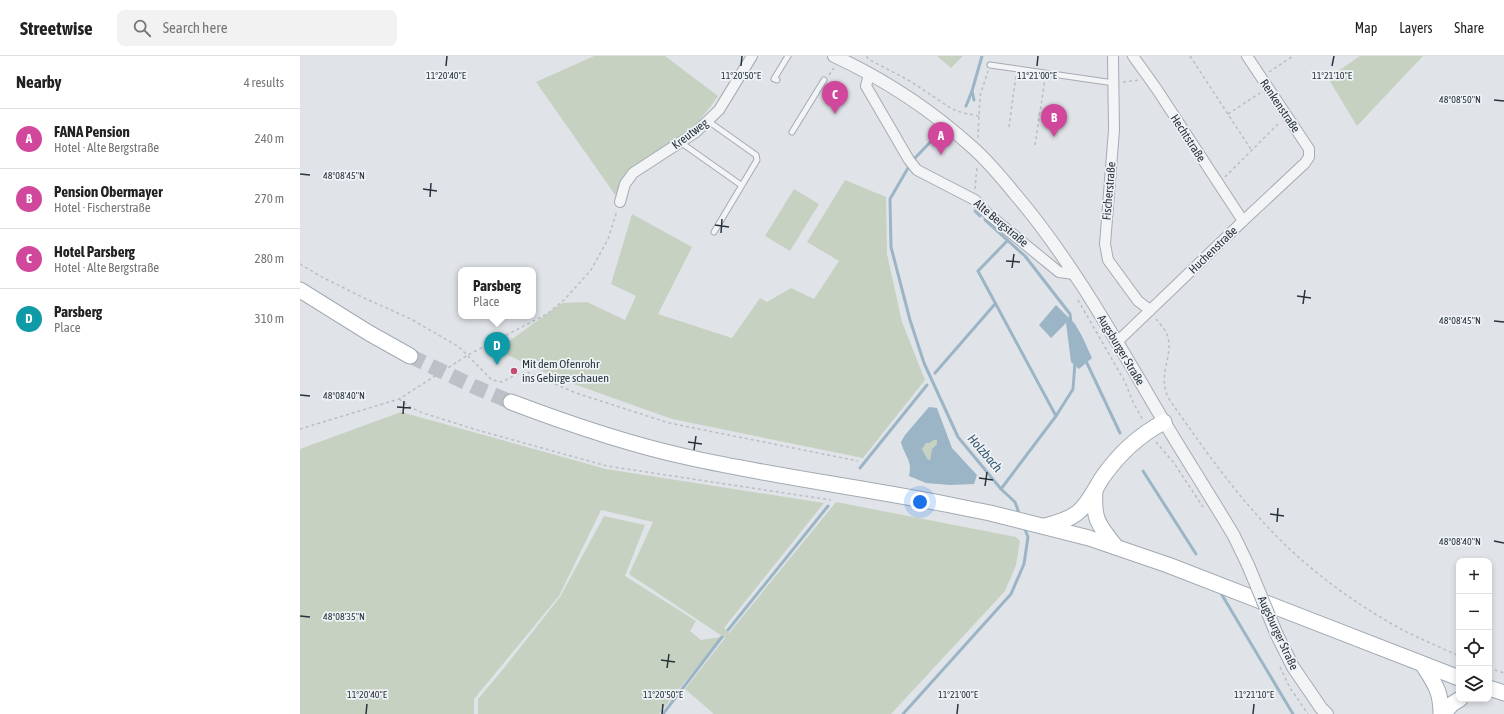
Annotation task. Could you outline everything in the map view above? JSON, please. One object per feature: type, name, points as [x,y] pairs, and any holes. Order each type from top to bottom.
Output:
[{"type":"main road","points":[[300,290],[369,333],[410,356]]},
{"type":"main road","points":[[511,402],[603,435],[686,457],[939,502],[1040,525],[1116,547],[1168,565],[1456,677]]},
{"type":"main road","points":[[1040,525],[1066,519],[1077,513],[1113,464],[1138,439],[1164,422]]},
{"type":"main road","points":[[1095,490],[1095,515],[1100,526],[1116,547]]},
{"type":"main road","points":[[1423,665],[1438,690],[1441,700],[1442,714]]},
{"type":"main road","points":[[1442,714],[1456,702]]},
{"type":"street","name":"Kreutweg","points":[[620,202],[625,184],[633,173],[696,132],[719,110],[752,56]]},
{"type":"street","name":"Fischerstraße","points":[[1113,56],[1114,130],[1105,235],[1106,252],[1108,260],[1138,301],[1150,310]]},
{"type":"street","name":"Hechtstraße","points":[[1133,56],[1243,221]]},
{"type":"street","name":"Renkenstraße","points":[[1247,56],[1309,149],[1309,158]]},
{"type":"street","name":"Augsburger Straße","points":[[834,62],[869,74],[931,112],[973,147],[1001,176],[1038,222],[1074,274],[1117,342],[1234,536],[1248,565],[1277,636],[1293,667],[1321,708],[1327,714]]},
{"type":"street","name":"Alte Bergstraße","points":[[869,74],[866,86],[909,160],[917,170],[975,200],[988,214],[1060,272],[1074,274]]},
{"type":"street","name":"Huchenstraße","points":[[1117,342],[1309,158]]},
{"type":"lane","points":[[777,80],[774,79],[788,58]]},
{"type":"lane","points":[[990,65],[1114,83]]},
{"type":"lane","points":[[792,132],[809,100],[824,80]]},
{"type":"lane","points":[[708,121],[756,155],[756,160],[714,232]]},
{"type":"lane","points":[[680,142],[741,185]]},
{"type":"path","points":[[867,56],[868,59],[910,81],[952,109],[979,116]]},
{"type":"path","points":[[1190,56],[1252,151]]},
{"type":"path","points":[[1261,77],[1293,56]]},
{"type":"path","points":[[831,73],[834,62]]},
{"type":"path","points":[[978,140],[980,96],[990,65]]},
{"type":"path","points":[[1009,127],[1017,69]]},
{"type":"path","points":[[1035,145],[1046,73]]},
{"type":"path","points":[[1114,83],[1149,79]]},
{"type":"path","points":[[1228,114],[1268,88]]},
{"type":"path","points":[[1218,184],[1287,114]]},
{"type":"path","points":[[975,200],[977,161]]},
{"type":"path","points":[[300,429],[399,399],[468,355],[548,314],[565,299],[591,270],[608,239],[620,202]]},
{"type":"path","points":[[300,264],[320,276],[364,298],[411,319],[459,347],[492,380],[502,382],[517,374],[527,372],[576,393],[669,423],[858,461]]},
{"type":"path","points":[[1075,296],[1126,382],[1134,404],[1150,430],[1154,440],[1174,463],[1204,508]]},
{"type":"path","points":[[1150,310],[1167,333],[1169,345],[1163,380],[1165,391],[1169,399],[1218,468],[1265,525],[1297,556],[1328,581],[1369,610],[1402,629],[1456,655]]},
{"type":"path","points":[[399,399],[410,407],[423,413],[477,430],[607,466],[831,500]]},
{"type":"path","points":[[1492,669],[1504,673]]},
{"type":"green space","points":[[594,56],[665,56],[718,96],[696,124],[632,170],[618,199],[536,82]]},
{"type":"green space","points":[[937,56],[963,56],[951,68]]},
{"type":"green space","points":[[1360,56],[1423,56],[1357,126],[1328,78]]},
{"type":"green space","points":[[845,180],[886,197],[887,254],[902,322],[925,380],[863,458],[672,419],[557,378],[497,350],[562,303],[587,302],[625,320],[636,296],[611,284],[632,214],[692,247],[658,314],[732,338],[760,298],[767,302],[791,288],[814,299],[839,261],[807,242]]},
{"type":"green space","points":[[794,189],[819,204],[790,251],[765,236]]},
{"type":"green space","points":[[401,412],[606,469],[824,503],[724,628],[729,633],[836,502],[1016,537],[1020,541],[1016,565],[1005,591],[891,714],[714,714],[685,689],[725,638],[629,574],[653,522],[601,510],[559,596],[474,699],[474,714],[300,714],[300,449]]},
{"type":"green space","points":[[937,440],[937,444],[932,449],[930,460],[928,460],[922,449],[926,443]]},
{"type":"green space","points":[[604,516],[645,525],[625,576],[696,621],[690,631],[701,640],[721,637],[659,714],[478,714],[478,699],[560,597]]},
{"type":"water","points":[[1056,305],[1075,324],[1092,358],[1079,369],[1071,362],[1066,323],[1051,338],[1039,325]]},
{"type":"water","points":[[929,407],[937,408],[952,448],[977,475],[974,484],[950,485],[926,483],[909,476],[910,466],[901,442],[905,435]],"holes":[[[937,440],[937,444],[932,449],[930,460],[928,460],[922,449],[926,443]]]},
{"type":"waterway","points":[[966,106],[982,56]]},
{"type":"waterway","name":"Holzbach","points":[[972,91],[974,100]]},
{"type":"waterway","name":"Holzbach","points":[[915,158],[938,134],[943,135]]},
{"type":"waterway","name":"Holzbach","points":[[908,168],[890,199],[891,247],[910,320],[924,363],[958,437],[1001,489],[1015,502],[1020,516]]},
{"type":"waterway","points":[[975,211],[980,216]]},
{"type":"waterway","points":[[985,220],[1025,256],[1070,314],[1071,323]]},
{"type":"waterway","points":[[1007,241],[978,271],[1056,416]]},
{"type":"waterway","points":[[935,373],[995,304]]},
{"type":"waterway","points":[[1085,359],[1120,433]]},
{"type":"waterway","points":[[1001,489],[1056,416],[1073,389],[1075,362]]},
{"type":"waterway","points":[[860,468],[927,385]]},
{"type":"waterway","points":[[1143,471],[1196,554]]},
{"type":"waterway","points":[[728,630],[828,506]]},
{"type":"waterway","name":"Holzbach","points":[[903,714],[1011,594],[1024,564],[1028,537],[1024,527]]},
{"type":"waterway","points":[[1222,595],[1293,714]]},
{"type":"waterway","points":[[663,714],[722,637]]},
{"type":"tunnel","points":[[410,356],[475,387],[511,402]]},
{"type":"place","name":"Hotel Parsberg","points":[[835,114]]},
{"type":"place","name":"Pension Obermayer","points":[[1054,137]]},
{"type":"place","name":"FANA Pension","points":[[941,155]]},
{"type":"place","name":"Parsberg","points":[[497,365]]},
{"type":"place","name":"Mit dem Ofenrohr ins Gebirge schauen","points":[[514,371]]}]
